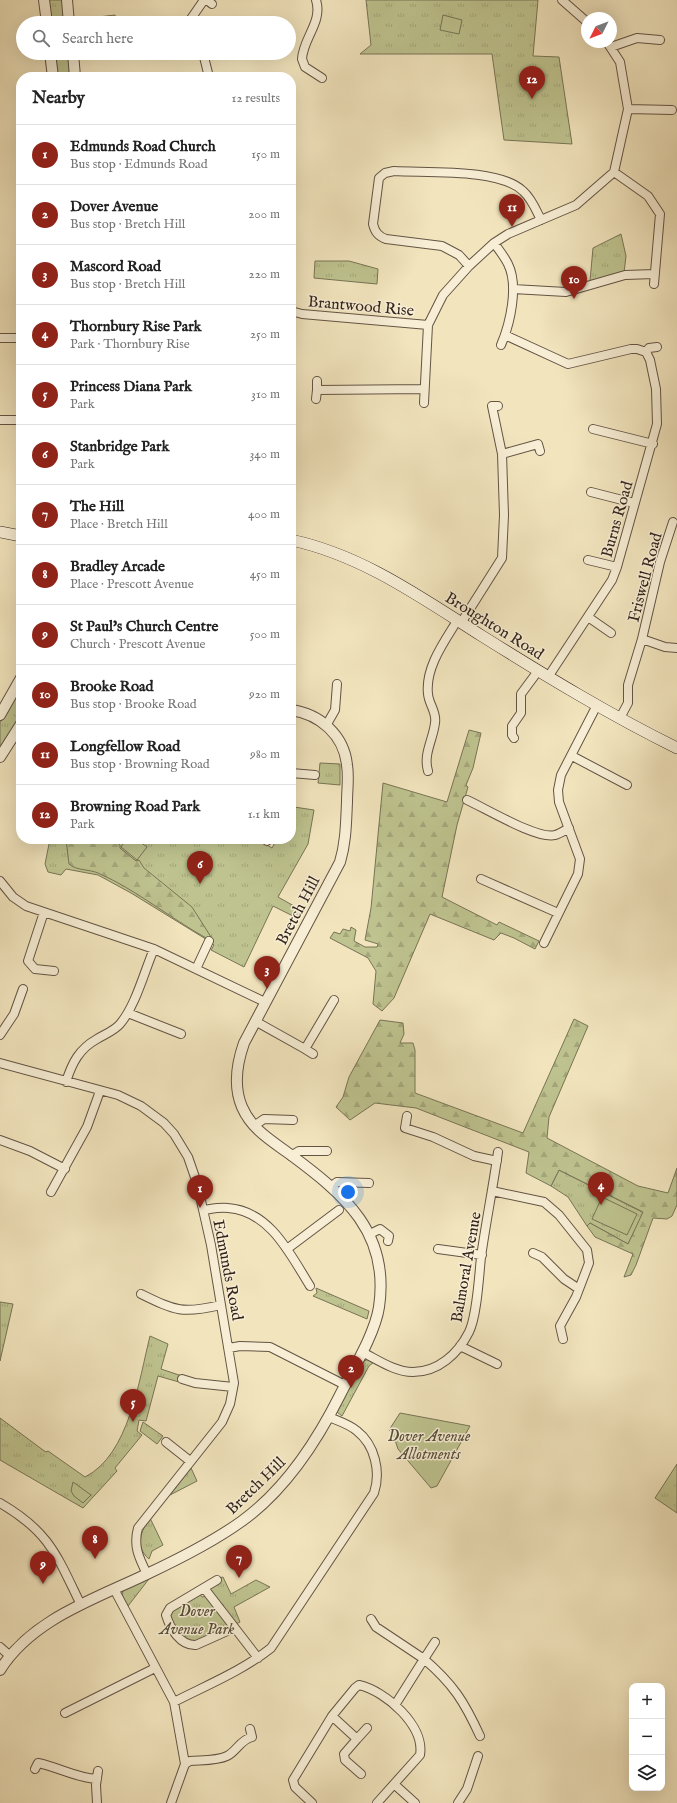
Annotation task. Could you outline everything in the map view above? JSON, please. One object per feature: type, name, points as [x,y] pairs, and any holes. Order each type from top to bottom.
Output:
[{"type":"main road","points":[[0,532],[16,534]]},
{"type":"main road","name":"Broughton Road","points":[[296,541],[322,548],[364,564],[548,677],[620,718],[677,748]]},
{"type":"street","points":[[44,0],[46,16]]},
{"type":"street","points":[[67,0],[68,16]]},
{"type":"street","points":[[316,0],[318,8],[317,18],[302,58],[305,67],[322,78]]},
{"type":"street","points":[[562,0],[581,17]]},
{"type":"street","points":[[194,16],[208,1]]},
{"type":"street","points":[[617,42],[637,38],[660,40]]},
{"type":"street","points":[[424,403],[428,326],[443,294],[469,266],[494,243],[508,234],[576,205],[614,172],[628,109],[620,62],[611,48]]},
{"type":"street","points":[[51,60],[52,72]]},
{"type":"street","points":[[74,60],[75,72]]},
{"type":"street","points":[[205,60],[208,72]]},
{"type":"street","points":[[628,109],[672,110]]},
{"type":"street","points":[[469,266],[459,256],[442,246],[386,239],[380,236],[375,230],[373,224],[379,178],[385,173],[394,172],[485,175],[510,182],[523,190],[531,200],[541,220]]},
{"type":"street","points":[[614,172],[648,196],[660,214],[654,284]]},
{"type":"street","points":[[494,243],[509,265],[513,289],[513,305],[506,335],[501,345]]},
{"type":"street","points":[[513,289],[566,292],[625,275],[654,274]]},
{"type":"street","name":"Brantwood Rise","points":[[296,312],[428,326]]},
{"type":"street","points":[[506,335],[568,364],[631,349],[646,352],[649,348],[657,347]]},
{"type":"street","points":[[0,338],[16,338]]},
{"type":"street","name":"Burns Road","points":[[548,677],[612,580],[617,567],[657,424],[656,389],[650,360],[646,352]]},
{"type":"street","points":[[316,399],[318,381]]},
{"type":"street","points":[[317,390],[424,389]]},
{"type":"street","points":[[428,771],[426,756],[435,731],[436,716],[428,696],[430,674],[434,660],[502,558],[504,515],[502,454],[492,406],[498,406]]},
{"type":"street","points":[[0,420],[16,420]]},
{"type":"street","points":[[593,429],[652,444]]},
{"type":"street","points":[[502,454],[538,444],[540,451]]},
{"type":"street","points":[[591,492],[634,504]]},
{"type":"street","name":"Friswell Road","points":[[620,718],[628,703],[628,685],[642,639],[660,562],[673,522]]},
{"type":"street","points":[[588,560],[617,567]]},
{"type":"street","points":[[588,617],[610,633]]},
{"type":"street","name":"Friswell Road","points":[[642,639],[664,647],[677,648]]},
{"type":"street","points":[[514,738],[512,735],[512,726],[521,713],[520,694],[538,671]]},
{"type":"street","points":[[327,724],[335,710],[337,684]]},
{"type":"street","points":[[0,715],[16,687]]},
{"type":"street","points":[[544,943],[578,874],[580,859],[559,802],[558,790],[561,775],[597,705]]},
{"type":"street","name":"Bretch Hill","points":[[0,1670],[10,1656],[39,1628],[81,1605],[147,1574],[219,1536],[256,1510],[300,1462],[329,1417],[362,1352],[378,1310],[381,1291],[379,1265],[370,1234],[350,1204],[292,1156],[264,1136],[254,1126],[242,1107],[237,1083],[239,1056],[255,1021],[340,862],[345,843],[347,765],[341,745],[327,724],[315,716],[296,711]]},
{"type":"street","points":[[0,757],[16,732]]},
{"type":"street","points":[[572,756],[627,785]]},
{"type":"street","points":[[296,773],[314,775]]},
{"type":"street","points":[[467,800],[527,829],[544,835],[555,835],[569,828]]},
{"type":"street","points":[[481,879],[558,913]]},
{"type":"street","points":[[0,881],[19,902],[44,912],[154,949],[265,1002]]},
{"type":"street","points":[[44,912],[28,961],[35,969],[54,971]]},
{"type":"street","points":[[196,969],[209,941]]},
{"type":"street","points":[[66,1082],[70,1068],[82,1050],[96,1039],[113,1030],[128,1013],[154,949]]},
{"type":"street","points":[[0,1035],[14,1014],[23,989]]},
{"type":"street","points":[[305,1049],[334,1000]]},
{"type":"street","points":[[128,1013],[181,1034]]},
{"type":"street","points":[[255,1021],[313,1054]]},
{"type":"street","name":"Edmunds Road","points":[[0,1063],[118,1095],[141,1106],[164,1123],[174,1134],[186,1152],[193,1169],[211,1245],[234,1375],[233,1387],[230,1404],[222,1422],[138,1528],[136,1548],[147,1574]]},
{"type":"street","points":[[51,1192],[87,1127],[100,1090]]},
{"type":"street","points":[[407,1116],[405,1128],[433,1137],[474,1156],[497,1161]]},
{"type":"street","points":[[254,1126],[264,1119],[293,1120]]},
{"type":"street","points":[[0,1140],[30,1151],[65,1169]]},
{"type":"street","points":[[292,1156],[299,1151],[327,1151]]},
{"type":"street","name":"Balmoral Avenue","points":[[362,1352],[393,1368],[413,1372],[439,1365],[449,1359],[460,1346],[470,1330],[498,1152]]},
{"type":"street","points":[[330,1187],[337,1182],[369,1183]]},
{"type":"street","points":[[492,1191],[544,1202],[558,1215],[587,1250],[589,1263],[579,1289],[560,1326],[563,1339]]},
{"type":"street","points":[[203,1210],[227,1208],[249,1212],[267,1223],[286,1248],[310,1286]]},
{"type":"street","points":[[286,1248],[339,1210]]},
{"type":"street","points":[[370,1234],[380,1229],[389,1236],[388,1241]]},
{"type":"street","points":[[438,1248],[482,1255]]},
{"type":"street","points":[[533,1253],[542,1257],[564,1280],[579,1289]]},
{"type":"street","points":[[141,1294],[176,1310],[203,1309],[221,1305]]},
{"type":"street","points":[[229,1348],[240,1346],[270,1348],[346,1385]]},
{"type":"street","points":[[460,1346],[497,1364]]},
{"type":"street","points":[[182,1379],[194,1383],[233,1387]]},
{"type":"street","points":[[174,1702],[237,1671],[271,1648],[374,1493],[378,1483],[377,1471],[369,1444],[358,1431],[329,1417]]},
{"type":"street","points":[[166,1442],[190,1461]]},
{"type":"street","points":[[0,1503],[28,1521],[44,1537],[60,1561],[81,1605]]},
{"type":"street","points":[[217,1580],[166,1611],[167,1618],[178,1638],[192,1646],[196,1646],[234,1628]]},
{"type":"street","points":[[204,1588],[258,1658]]},
{"type":"street","points":[[114,1589],[174,1702],[185,1764],[171,1803]]},
{"type":"street","points":[[371,1619],[376,1627],[424,1658],[444,1677],[464,1701],[480,1736]]},
{"type":"street","points":[[395,1705],[435,1642]]},
{"type":"street","points":[[0,1647],[10,1656]]},
{"type":"street","points":[[65,1713],[155,1668]]},
{"type":"street","points":[[312,1803],[295,1788],[293,1780],[332,1716],[354,1688],[359,1686],[368,1688],[395,1705],[413,1726],[420,1740],[420,1755],[377,1803]]},
{"type":"street","points":[[332,1716],[357,1739]]},
{"type":"street","points":[[361,1774],[345,1760],[344,1754],[367,1728]]},
{"type":"street","points":[[185,1764],[190,1761],[223,1758],[229,1755],[246,1738],[252,1737],[250,1729]]},
{"type":"street","points":[[458,1803],[467,1789],[478,1756]]},
{"type":"street","points":[[35,1770],[38,1763],[56,1766],[73,1775],[97,1775],[97,1803]]},
{"type":"street","points":[[394,1784],[415,1803]]},
{"type":"green space","points":[[48,0],[65,0],[66,16],[49,16]]},
{"type":"green space","points":[[366,0],[538,0],[533,56],[559,57],[572,144],[504,140],[492,54],[360,54],[371,45]]},
{"type":"green space","points":[[443,15],[462,20],[459,34],[440,30]]},
{"type":"green space","points":[[54,60],[71,60],[72,72],[55,72]]},
{"type":"green space","points":[[621,234],[626,256],[624,273],[590,281],[593,248]]},
{"type":"green space","points":[[315,261],[349,261],[378,269],[377,284],[314,278]]},
{"type":"green space","points":[[16,694],[16,727],[0,753],[0,723]]},
{"type":"green space","points":[[469,730],[481,733],[473,768],[466,785],[468,787],[457,825],[442,897],[497,925],[499,922],[539,941],[535,949],[501,933],[494,940],[430,914],[394,998],[382,1011],[373,1004],[376,971],[368,958],[330,938],[334,932],[340,934],[343,929],[350,931],[351,927],[356,930],[354,941],[365,947],[377,947],[378,944],[365,940],[371,908],[383,783],[447,802]]},
{"type":"green space","points":[[320,763],[340,764],[340,785],[318,783]]},
{"type":"green space","points":[[296,807],[314,810],[308,844],[278,897],[303,911],[299,919],[273,906],[244,967],[211,950],[214,945],[209,941],[131,893],[98,875],[66,869],[61,875],[48,872],[45,864],[49,844],[265,844],[272,848],[274,844],[296,844]]},
{"type":"green space","points":[[67,844],[119,844],[120,848],[136,861],[139,860],[144,868],[192,907],[211,937],[208,939],[194,931],[140,896],[112,880],[98,873],[79,869],[69,864]]},
{"type":"green space","points":[[123,844],[143,844],[147,847],[137,860],[121,847]]},
{"type":"green space","points":[[574,1019],[588,1026],[549,1117],[547,1138],[638,1186],[668,1193],[677,1168],[677,1205],[672,1216],[667,1219],[653,1218],[636,1265],[631,1275],[624,1277],[633,1254],[595,1237],[587,1226],[590,1223],[628,1244],[643,1212],[559,1170],[551,1186],[526,1173],[529,1152],[416,1108],[375,1103],[350,1120],[336,1107],[343,1097],[349,1077],[380,1020],[403,1023],[404,1034],[400,1043],[413,1043],[415,1050],[415,1093],[523,1133]]},
{"type":"green space","points":[[559,1170],[644,1213],[628,1244],[590,1223],[587,1226],[568,1197],[551,1186]]},
{"type":"green space","points":[[602,1197],[637,1214],[627,1235],[592,1219]]},
{"type":"green space","points":[[316,1288],[369,1311],[367,1319],[313,1296],[317,1293]]},
{"type":"green space","points":[[0,1302],[13,1304],[0,1361]]},
{"type":"green space","points":[[150,1336],[168,1344],[161,1369],[182,1376],[182,1379],[179,1382],[158,1376],[146,1421],[139,1420],[137,1431],[142,1435],[115,1468],[117,1471],[83,1508],[0,1460],[0,1418],[43,1450],[46,1452],[48,1451],[85,1477],[100,1466],[112,1452],[130,1415]]},
{"type":"green space","points":[[368,1359],[374,1362],[369,1366],[342,1416],[337,1412],[348,1389],[355,1380],[363,1362]]},
{"type":"green space","name":"Dover Avenue Allotments","points":[[400,1413],[470,1426],[437,1486],[431,1488],[398,1449],[393,1434],[389,1430]]},
{"type":"green space","points":[[143,1422],[163,1436],[157,1444],[140,1431]]},
{"type":"green space","points":[[677,1464],[677,1513],[655,1498]]},
{"type":"green space","points":[[191,1468],[197,1481],[170,1495]]},
{"type":"green space","points":[[73,1482],[91,1495],[83,1503],[74,1496],[71,1491]]},
{"type":"green space","points":[[150,1518],[163,1545],[152,1551],[149,1559],[144,1554],[140,1544],[140,1538]]},
{"type":"green space","points":[[152,1575],[128,1606],[122,1595],[123,1591]]},
{"type":"green space","points":[[223,1577],[231,1594],[256,1580],[270,1587],[234,1607],[240,1622],[234,1625],[208,1589],[221,1582],[219,1578]]},
{"type":"green space","name":"Dover Avenue Park","points":[[199,1593],[202,1597],[208,1596],[231,1627],[193,1643],[176,1630],[171,1621],[171,1610]]},
{"type":"place","name":"Browning Road Park","points":[[532,99]]},
{"type":"place","name":"Longfellow Road","points":[[512,227]]},
{"type":"place","name":"Brooke Road","points":[[574,299]]},
{"type":"place","name":"Stanbridge Park","points":[[200,884]]},
{"type":"place","name":"Mascord Road","points":[[267,989]]},
{"type":"place","name":"Thornbury Rise Park","points":[[601,1205]]},
{"type":"place","name":"Edmunds Road Church","points":[[200,1208]]},
{"type":"place","name":"Dover Avenue","points":[[351,1388]]},
{"type":"place","name":"Princess Diana Park","points":[[133,1422]]},
{"type":"place","name":"Bradley Arcade","points":[[95,1559]]},
{"type":"place","name":"The Hill","points":[[239,1578]]},
{"type":"place","name":"St Paul's Church Centre","points":[[43,1584]]}]
